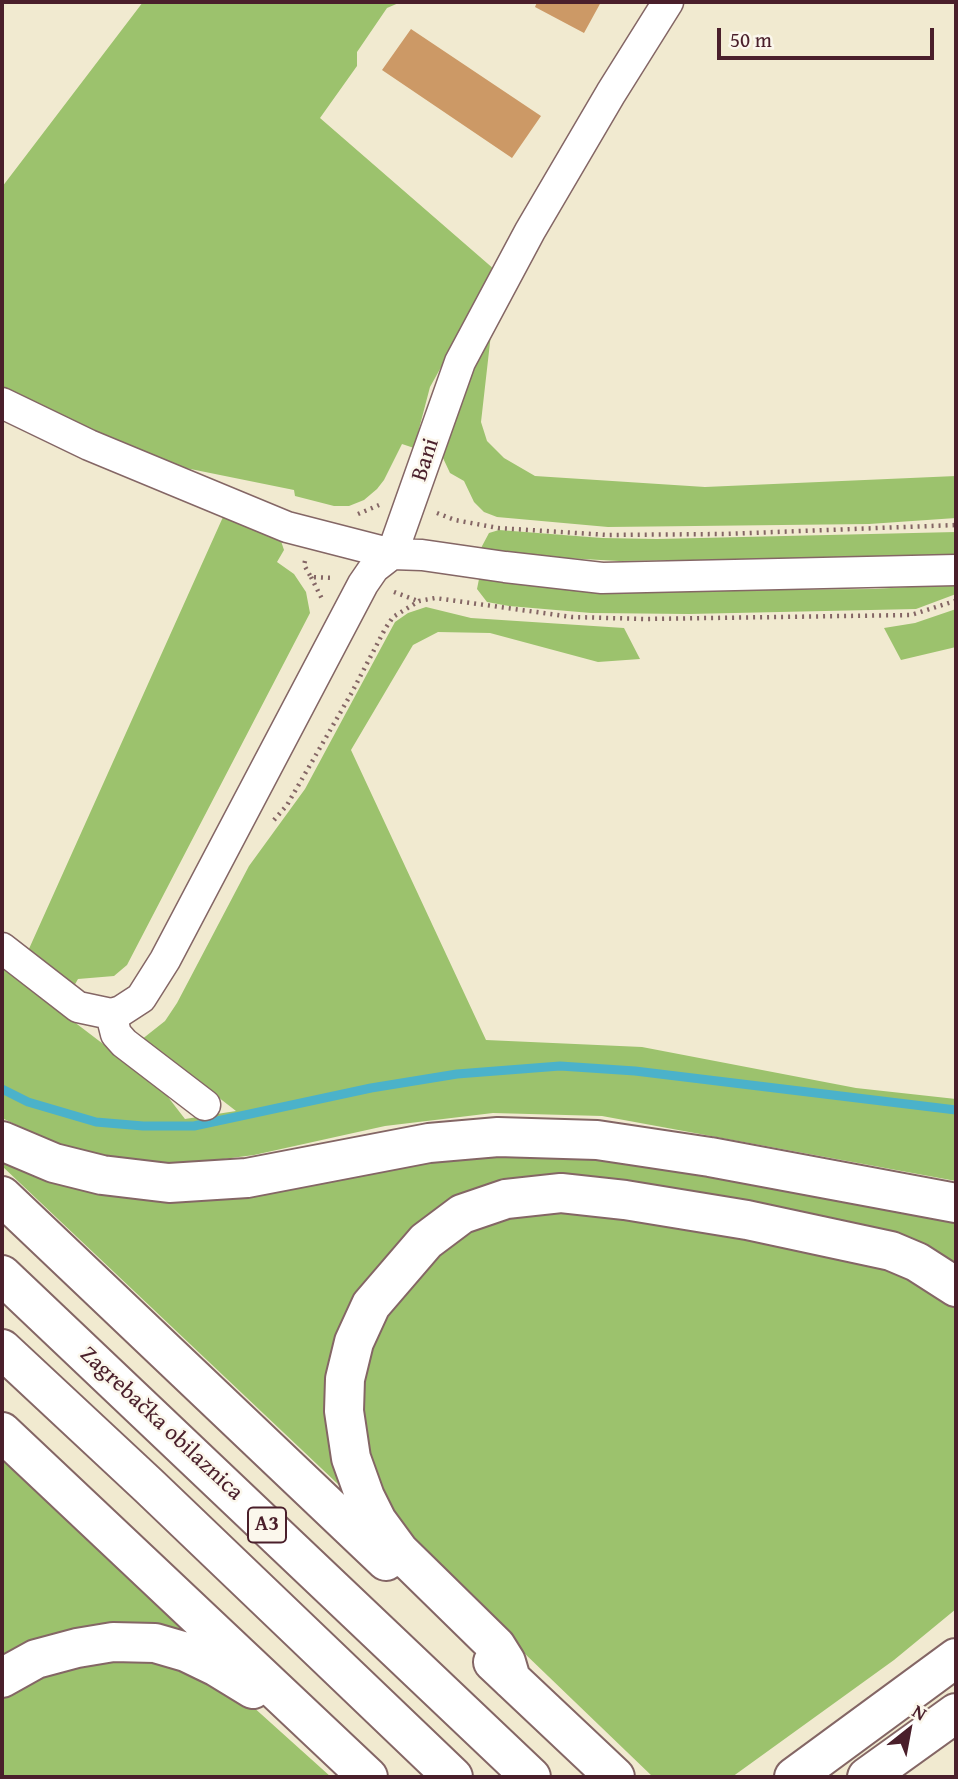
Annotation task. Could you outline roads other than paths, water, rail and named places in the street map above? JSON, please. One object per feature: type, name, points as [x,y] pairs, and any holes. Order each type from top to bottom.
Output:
[{"type":"highway","points":[[2,1141],[54,1163],[102,1175],[169,1183],[247,1178],[429,1143],[498,1137],[597,1140],[710,1157],[956,1203]]},
{"type":"highway","points":[[511,1679],[506,1662],[496,1646],[399,1551],[377,1521],[351,1458],[344,1411],[345,1379],[354,1342],[372,1305],[426,1241],[462,1214],[506,1199],[561,1193],[625,1200],[747,1220],[891,1251],[917,1262],[956,1287]]},
{"type":"highway","points":[[2,1196],[615,1777]]},
{"type":"highway","name":"Zagrebačka obilaznica","points":[[2,1275],[531,1777]]},
{"type":"highway","name":"A3","points":[[2,1349],[453,1777]]},
{"type":"highway","points":[[2,1432],[368,1777]]},
{"type":"highway","points":[[841,1742],[856,1711],[868,1695],[956,1629]]},
{"type":"highway","points":[[2,1678],[36,1660],[77,1648],[113,1643],[155,1643],[186,1652],[217,1667],[325,1736]]},
{"type":"highway","points":[[794,1777],[956,1658]]},
{"type":"highway","points":[[870,1775],[956,1713]]},
{"type":"highway","points":[[870,1775],[915,1765],[940,1755],[956,1743]]},
{"type":"street","name":"Bani","points":[[392,554],[460,362],[537,219],[668,2]]},
{"type":"street","points":[[2,403],[101,450],[287,527],[392,554],[422,555],[505,568],[602,578],[956,570]]},
{"type":"street","points":[[2,948],[78,1007],[111,1014],[131,1006],[149,988],[363,584],[374,568],[392,554]]},
{"type":"street","points":[[111,1014],[116,1034],[124,1043],[205,1105]]},
{"type":"waterway","points":[[2,1089],[28,1102],[96,1122],[194,1126],[371,1088],[457,1074],[560,1066],[635,1071],[956,1110]]}]
